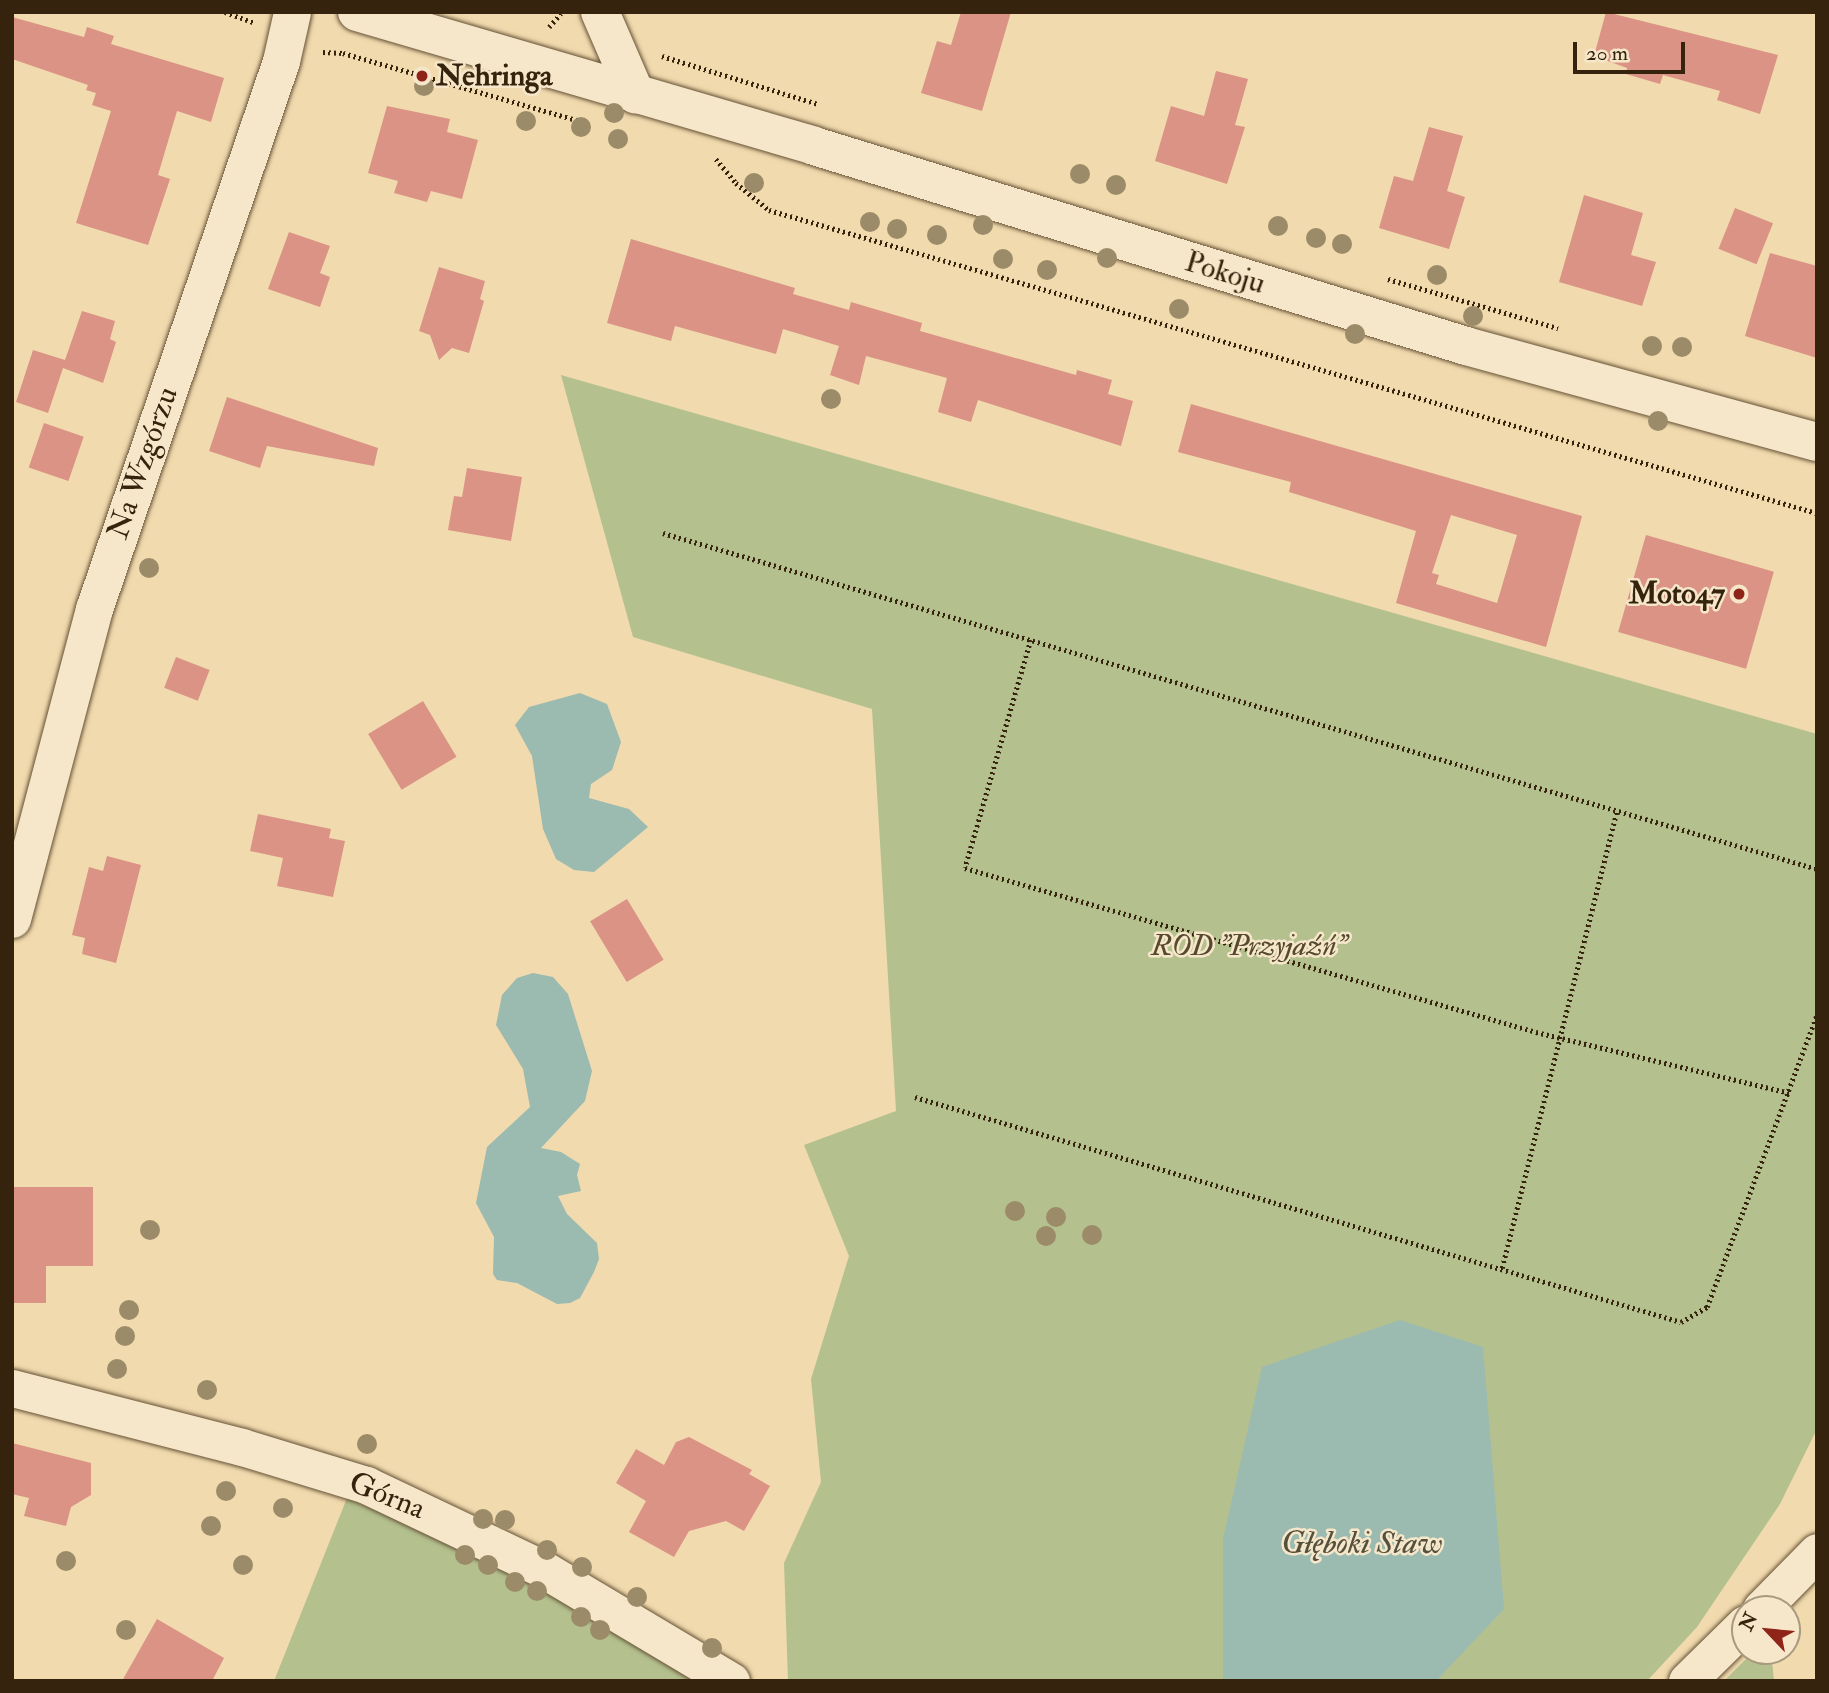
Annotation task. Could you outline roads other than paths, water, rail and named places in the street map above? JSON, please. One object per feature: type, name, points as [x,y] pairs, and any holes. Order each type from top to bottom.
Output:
[{"type":"street","name":"Na Wzgórzu","points":[[12,919],[94,609],[281,61],[292,12]]},
{"type":"street","name":"Pokoju","points":[[357,12],[1466,346],[1817,442]]},
{"type":"street","points":[[600,12],[636,95]]},
{"type":"street","name":"Górna","points":[[12,1388],[242,1447],[366,1486],[543,1569],[731,1681]]},
{"type":"street","points":[[1775,1595],[1817,1552]]},
{"type":"street","points":[[1687,1681],[1731,1638]]},
{"type":"water","points":[[580,693],[607,704],[621,742],[612,770],[591,784],[589,798],[629,809],[648,827],[594,872],[574,870],[556,859],[543,829],[532,756],[515,725],[529,707]]},
{"type":"water","points":[[533,973],[553,977],[568,994],[592,1071],[585,1101],[541,1148],[561,1152],[580,1164],[577,1175],[581,1191],[558,1196],[567,1214],[597,1243],[599,1259],[594,1272],[580,1298],[570,1303],[557,1304],[517,1283],[497,1280],[493,1274],[494,1237],[476,1203],[487,1147],[530,1107],[523,1069],[496,1025],[502,995],[517,978]]},
{"type":"water","name":"Głęboki Staw","points":[[1400,1320],[1483,1347],[1504,1609],[1436,1681],[1223,1681],[1223,1539],[1262,1367]]},
{"type":"place","name":"Nehringa","points":[[422,76]]},
{"type":"place","name":"Moto47","points":[[1739,594]]},
{"type":"park label","name":"ROD \"Przyjaźń\"","points":[[1249,946]]}]
